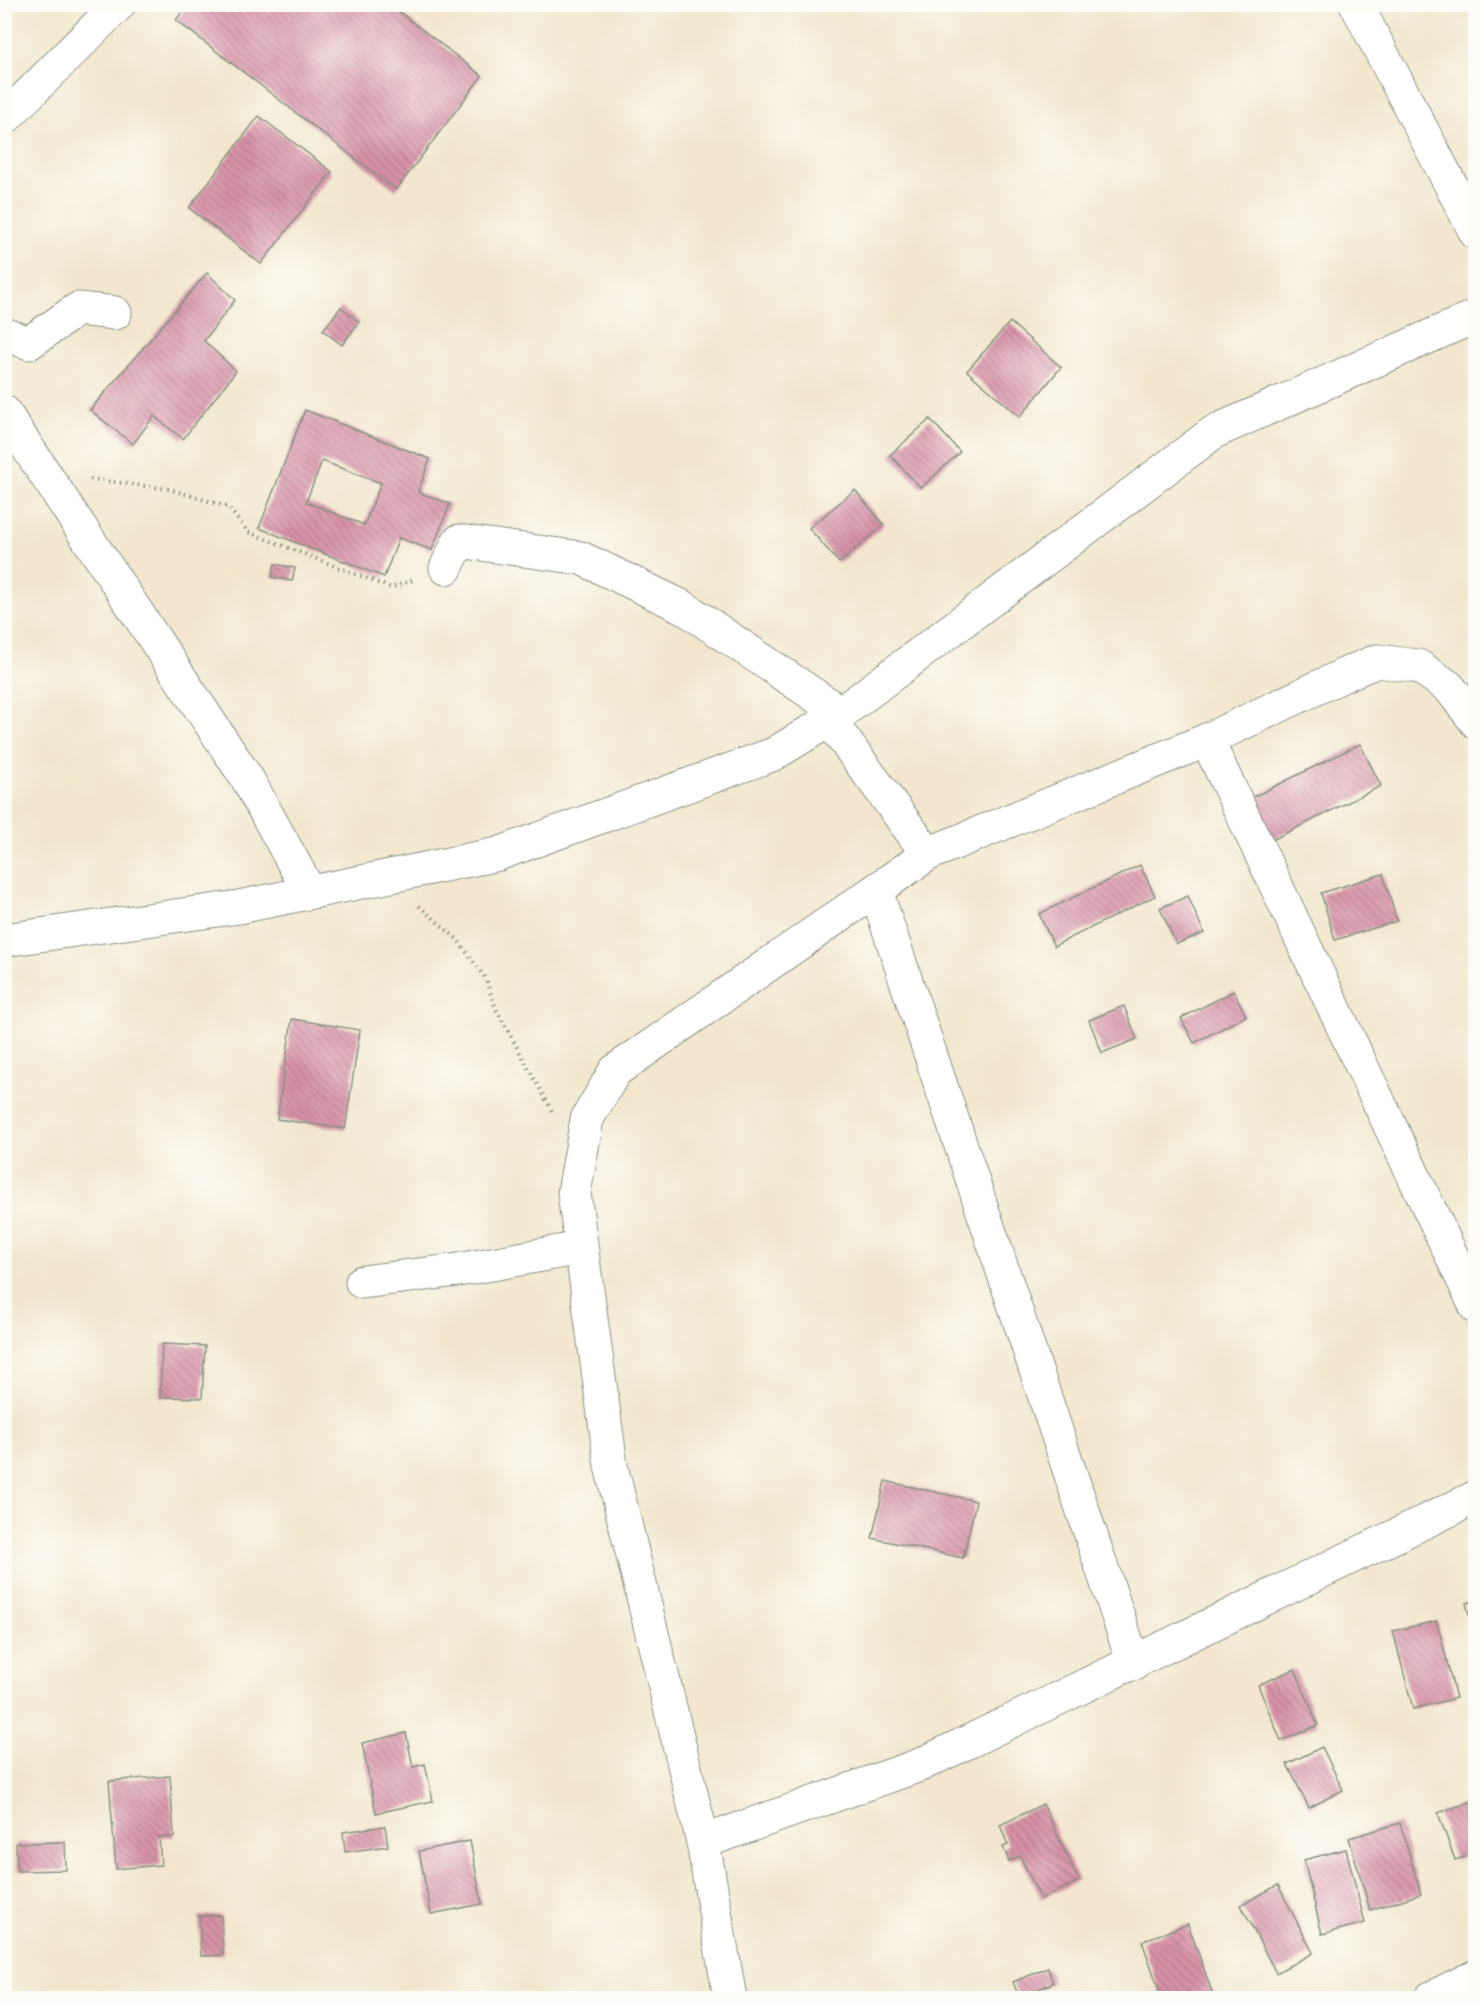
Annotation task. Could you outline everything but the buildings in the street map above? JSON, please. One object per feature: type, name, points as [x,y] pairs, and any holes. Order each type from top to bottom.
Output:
[{"type":"street","points":[[4,119],[119,4]]},
{"type":"street","points":[[1356,4],[1476,233]]},
{"type":"street","points":[[4,334],[29,343],[78,309],[116,313]]},
{"type":"street","points":[[4,940],[238,907],[498,854],[774,754],[835,717],[1214,432],[1476,316]]},
{"type":"street","points":[[4,412],[248,780],[309,891]]},
{"type":"street","points":[[446,568],[459,541],[580,558],[683,607],[835,717],[928,854]]},
{"type":"street","points":[[730,1998],[704,1842],[611,1466],[574,1193],[587,1119],[615,1071],[928,854],[1207,740],[1377,661],[1418,666],[1449,687],[1476,722]]},
{"type":"street","points":[[1207,740],[1476,1307]]},
{"type":"street","points":[[876,891],[1134,1664]]},
{"type":"street","points":[[362,1281],[458,1270],[581,1248]]},
{"type":"street","points":[[704,1842],[920,1766],[1476,1497]]},
{"type":"street","points":[[1431,1998],[1476,1976]]},
{"type":"path","points":[[45,473],[169,489],[228,507],[248,532],[392,588],[446,568]]},
{"type":"path","points":[[384,876],[457,939],[486,979],[496,1009],[521,1058],[562,1128],[584,1136]]}]
